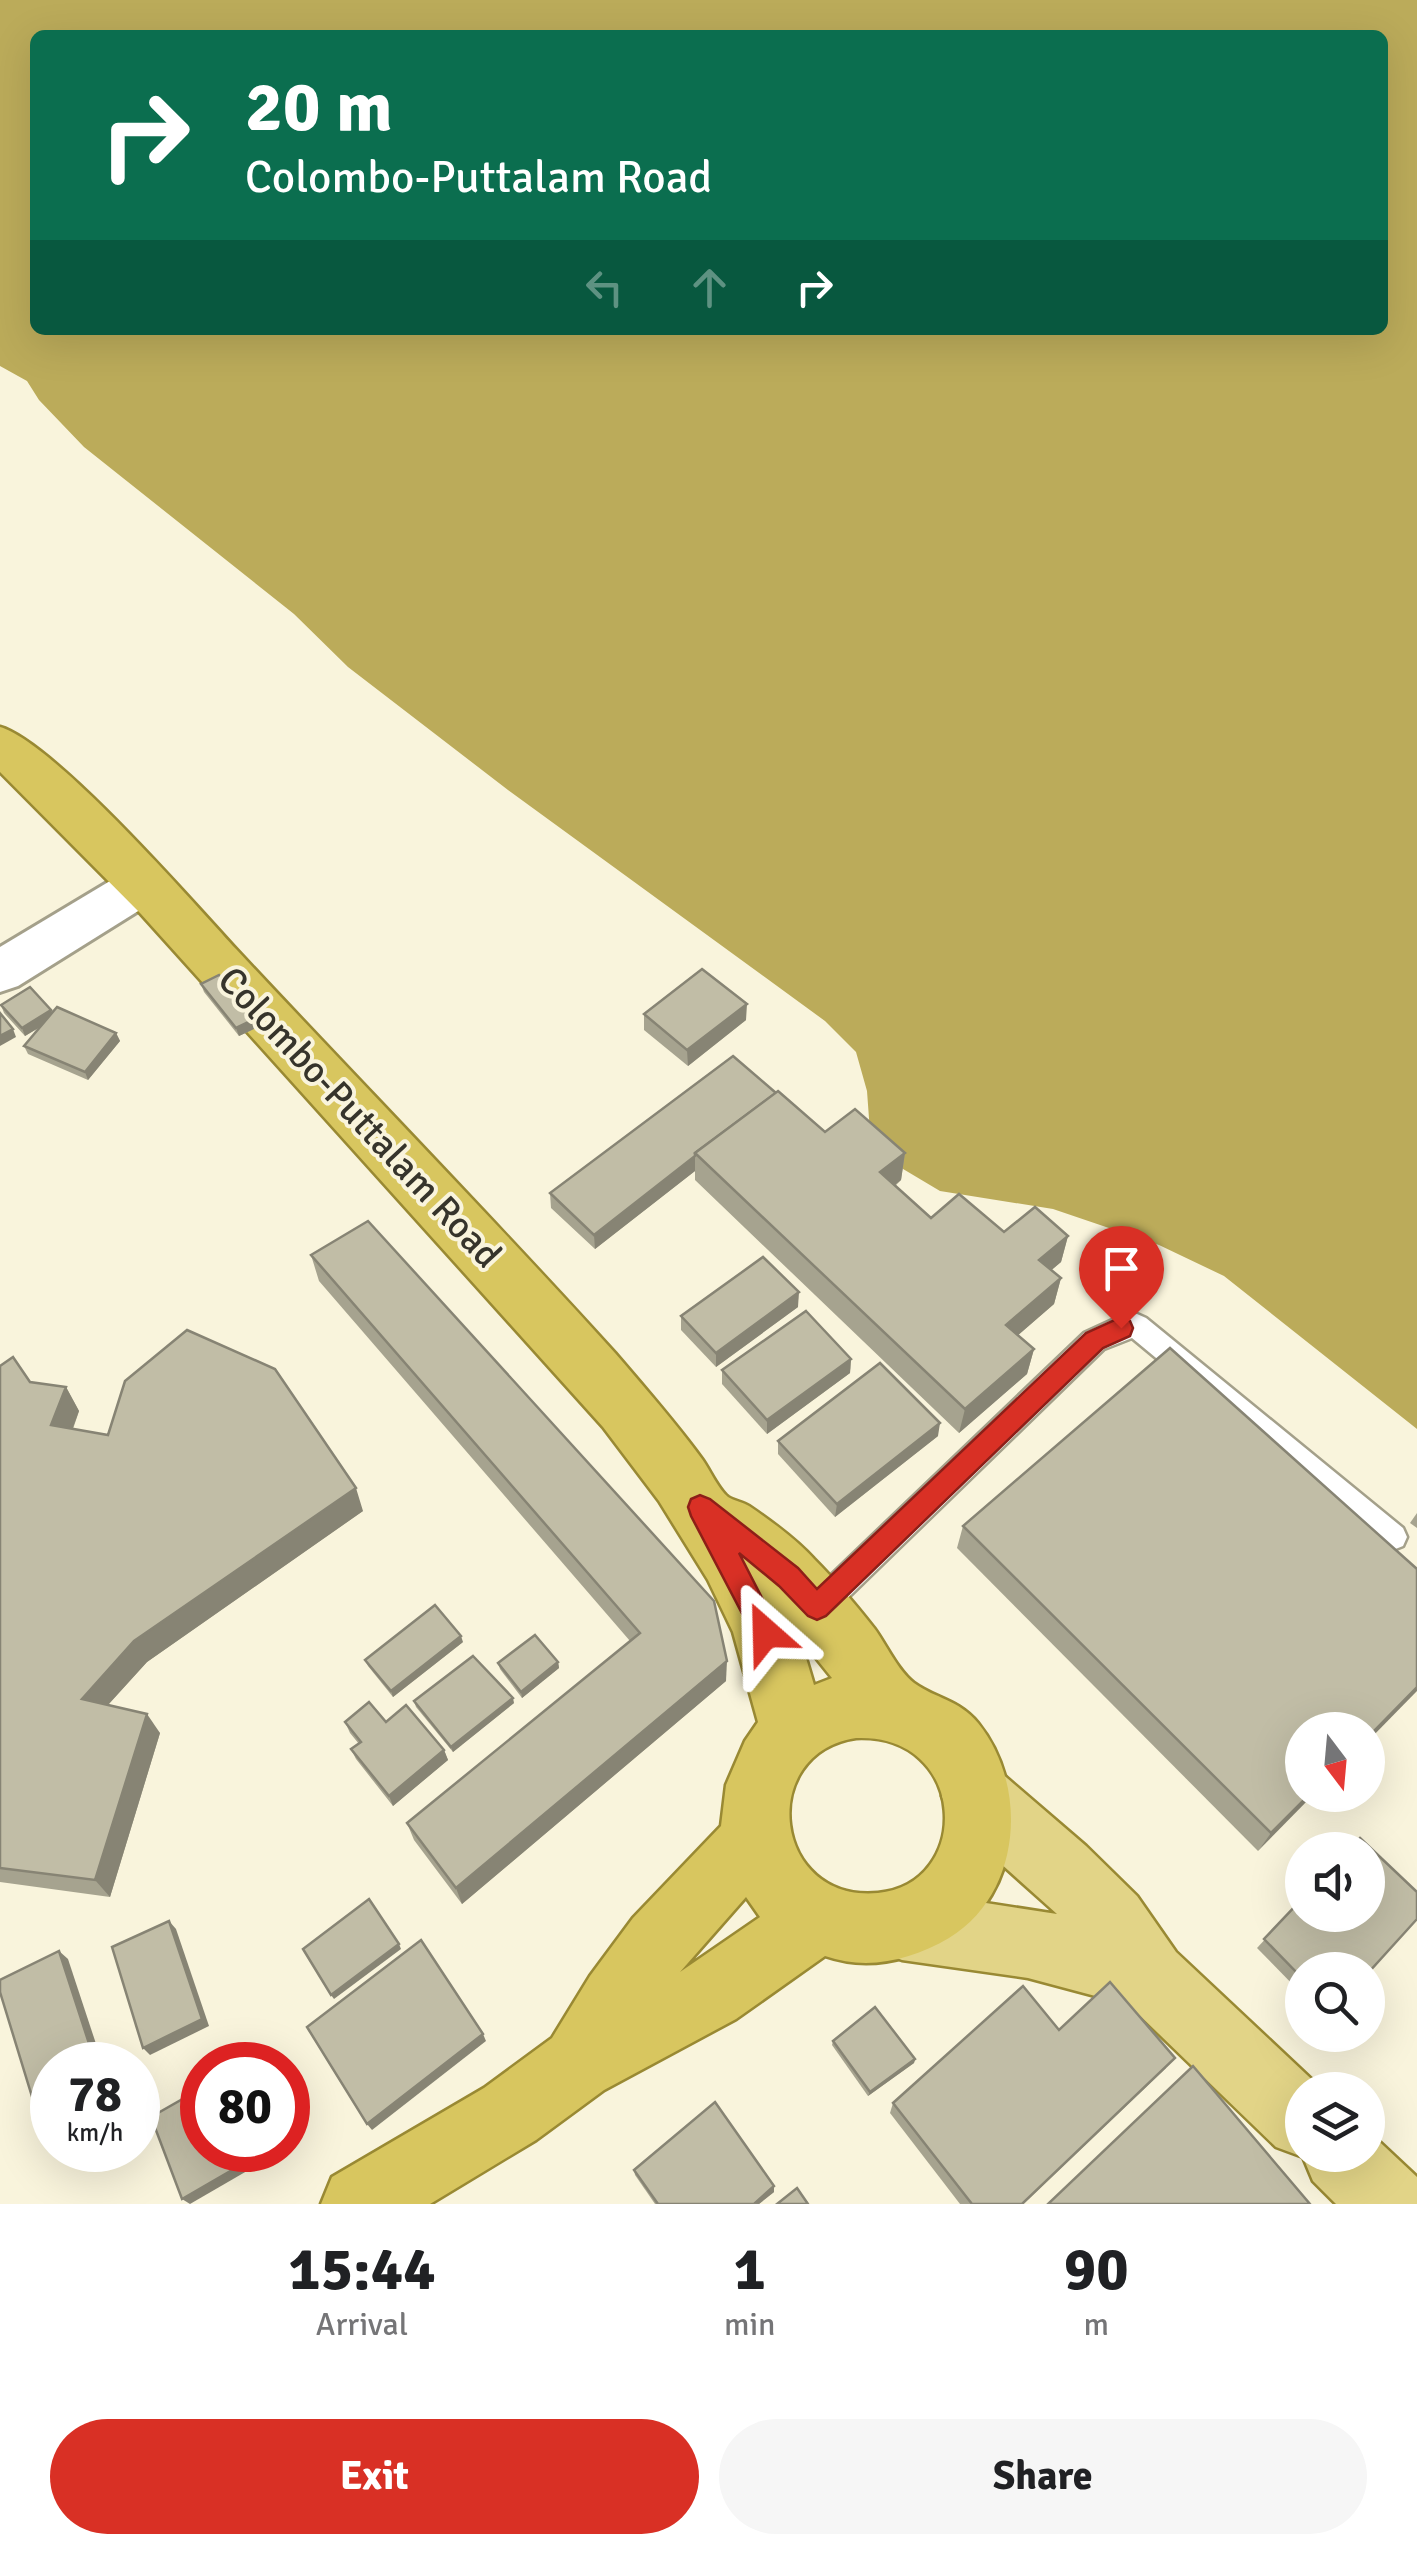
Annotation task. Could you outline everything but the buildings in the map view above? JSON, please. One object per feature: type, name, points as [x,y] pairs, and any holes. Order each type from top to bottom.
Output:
[{"type":"highway","name":"Colombo-Puttalam Road","points":[[6,758],[142,885],[596,1373],[661,1451],[700,1507],[766,1633],[793,1730]]},
{"type":"highway","name":"Colombo-Puttalam Road","points":[[700,1507],[788,1577],[817,1608],[892,1708]]},
{"type":"highway","points":[[858,1704],[892,1708],[922,1721],[946,1740],[964,1766],[976,1796],[979,1828],[973,1861],[956,1889],[932,1912],[902,1926],[846,1928],[819,1918],[791,1898],[770,1870],[758,1839],[755,1808],[760,1778],[774,1751],[793,1730],[823,1711],[858,1704]]},
{"type":"highway","points":[[578,2064],[610,2007],[679,1915],[758,1839]]},
{"type":"highway","points":[[358,2204],[510,2114],[578,2064],[711,1994],[819,1918]]},
{"type":"main road","points":[[976,1796],[1009,1821],[1112,1921],[1151,1977],[1285,2104]]},
{"type":"main road","points":[[902,1926],[1014,1938],[1076,1951],[1151,1977]]},
{"type":"main road","points":[[1357,2172],[1390,2204]]},
{"type":"street","points":[[0,972],[142,885]]},
{"type":"lane","points":[[817,1608],[1094,1340],[1137,1326],[1393,1537]]},
{"type":"shaded area","points":[[0,0],[1417,0],[1417,1429],[1224,1276],[1159,1245],[1053,1209],[940,1191],[893,1163],[870,1132],[867,1091],[856,1052],[825,1021],[508,790],[348,667],[294,614],[84,447],[39,400],[27,381],[0,366]]},
{"type":"route","points":[[766,1633],[700,1507],[788,1577],[817,1608],[1094,1340],[1121,1328]]}]
